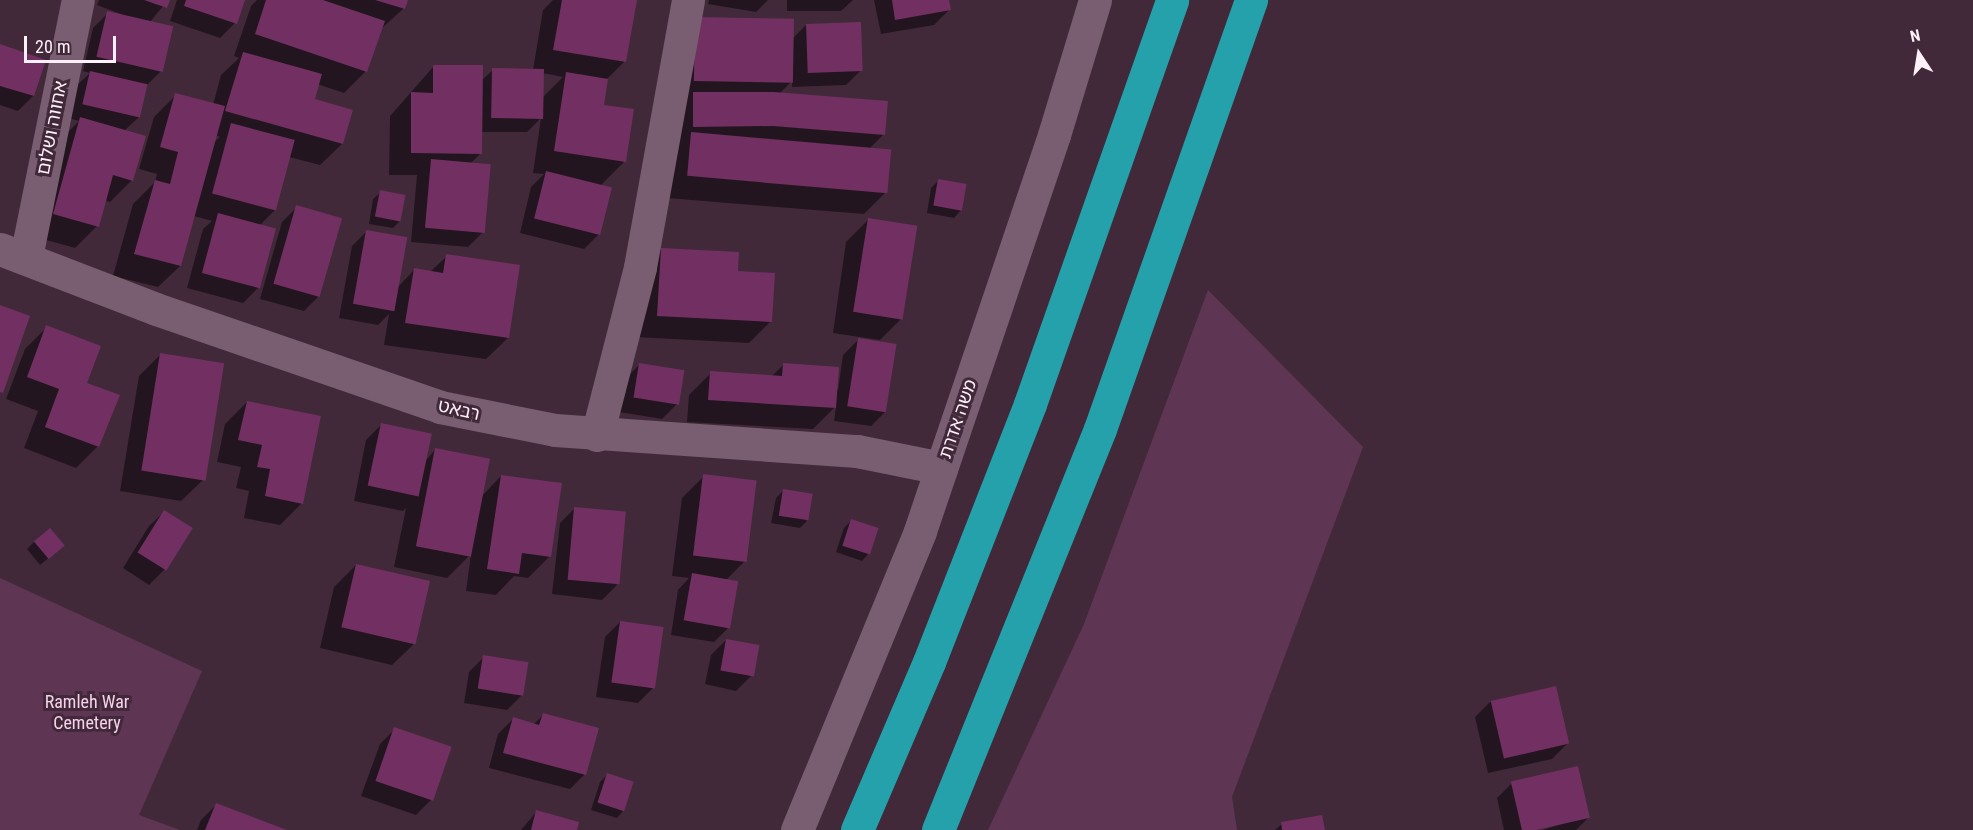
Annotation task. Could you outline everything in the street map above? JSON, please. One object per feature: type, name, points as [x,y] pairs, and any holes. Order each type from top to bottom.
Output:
[{"type":"highway","points":[[857,830],[933,652],[1030,404],[1172,0]]},
{"type":"highway","points":[[938,830],[1100,429],[1251,0]]},
{"type":"street","name":"אחווה ושלום","points":[[13,253],[78,0]]},
{"type":"street","points":[[597,435],[640,267],[688,0]]},
{"type":"street","name":"משה אדרת","points":[[797,830],[920,531],[1054,135],[1095,0]]},
{"type":"street","name":"רבאט","points":[[13,253],[156,309],[440,407],[597,435],[847,450],[941,468]]},
{"type":"green space","points":[[1208,290],[1363,447],[1232,797],[1237,830],[988,830],[1084,624]]},
{"type":"green space","name":"Ramleh War Cemetery","points":[[0,578],[202,671],[139,815],[180,830],[0,830]]},
{"type":"building","points":[[144,0],[170,0],[167,8]]},
{"type":"building","points":[[186,0],[245,0],[237,24],[184,6]]},
{"type":"building","points":[[266,0],[323,0],[385,21],[367,72],[255,34]]},
{"type":"building","points":[[375,0],[408,0],[405,9]]},
{"type":"building","points":[[562,0],[637,0],[626,62],[553,50]]},
{"type":"building","points":[[892,0],[949,0],[951,10],[895,20]]},
{"type":"building","points":[[107,11],[173,26],[163,72],[96,57]]},
{"type":"building","points":[[695,17],[794,19],[793,83],[694,81]]},
{"type":"building","points":[[861,22],[863,71],[808,73],[806,24]]},
{"type":"building","points":[[0,44],[46,60],[34,96],[0,86]]},
{"type":"building","points":[[243,52],[322,74],[315,99],[353,110],[343,144],[225,111]]},
{"type":"building","points":[[433,65],[483,65],[482,154],[411,153],[411,92],[433,93]]},
{"type":"building","points":[[492,68],[544,69],[543,119],[491,118]]},
{"type":"building","points":[[90,71],[147,84],[140,117],[82,104]]},
{"type":"building","points":[[566,72],[608,79],[604,105],[634,109],[626,162],[554,151]]},
{"type":"building","points":[[693,92],[774,92],[888,101],[885,135],[773,126],[693,127]]},
{"type":"building","points":[[175,93],[225,106],[181,266],[134,254],[155,180],[170,184],[178,152],[160,147]]},
{"type":"building","points":[[80,117],[146,136],[133,181],[113,175],[99,227],[53,214]]},
{"type":"building","points":[[231,123],[295,140],[276,211],[212,194]]},
{"type":"building","points":[[691,132],[891,150],[887,193],[687,176]]},
{"type":"building","points":[[431,159],[491,164],[485,233],[425,228]]},
{"type":"building","points":[[546,171],[612,187],[600,235],[534,219]]},
{"type":"building","points":[[938,179],[967,184],[962,211],[933,206]]},
{"type":"building","points":[[380,190],[406,195],[400,221],[375,217]]},
{"type":"building","points":[[296,205],[342,218],[320,297],[273,284]]},
{"type":"building","points":[[218,213],[276,229],[260,288],[202,273]]},
{"type":"building","points":[[868,218],[917,226],[903,320],[853,312]]},
{"type":"building","points":[[366,230],[407,237],[394,311],[353,304]]},
{"type":"building","points":[[661,248],[739,252],[738,271],[775,273],[772,322],[657,316]]},
{"type":"building","points":[[446,254],[520,265],[509,338],[405,323],[414,268],[443,273]]},
{"type":"building","points":[[0,305],[30,316],[3,393],[0,392]]},
{"type":"building","points":[[46,325],[101,346],[87,383],[120,395],[99,447],[45,427],[59,389],[27,377]]},
{"type":"building","points":[[858,338],[897,344],[886,412],[847,406]]},
{"type":"building","points":[[160,353],[224,363],[206,481],[141,471]]},
{"type":"building","points":[[639,363],[684,370],[679,405],[634,398]]},
{"type":"building","points":[[783,363],[839,367],[836,408],[708,400],[710,371],[782,376]]},
{"type":"building","points":[[247,401],[321,416],[303,504],[265,496],[270,469],[257,467],[262,445],[238,440]]},
{"type":"building","points":[[381,423],[432,434],[419,496],[368,486]]},
{"type":"building","points":[[435,448],[490,459],[471,557],[416,546]]},
{"type":"building","points":[[703,474],[757,481],[747,562],[693,555]]},
{"type":"building","points":[[501,475],[562,483],[551,557],[522,553],[519,574],[487,569]]},
{"type":"building","points":[[783,489],[813,494],[808,520],[779,516]]},
{"type":"building","points":[[574,507],[626,512],[619,584],[568,580]]},
{"type":"building","points":[[164,510],[193,528],[166,570],[138,552]]},
{"type":"building","points":[[851,519],[879,528],[870,555],[842,546]]},
{"type":"building","points":[[50,528],[65,546],[49,559],[34,541]]},
{"type":"building","points":[[356,564],[430,581],[415,644],[341,627]]},
{"type":"building","points":[[692,573],[738,581],[730,628],[684,620]]},
{"type":"building","points":[[620,621],[664,627],[655,689],[611,682]]},
{"type":"building","points":[[726,639],[759,645],[754,676],[720,671]]},
{"type":"building","points":[[483,655],[528,662],[523,696],[478,689]]},
{"type":"building","points":[[1556,686],[1569,743],[1504,759],[1491,701]]},
{"type":"building","points":[[543,713],[599,728],[586,775],[503,753],[513,717],[539,725]]},
{"type":"building","points":[[394,727],[452,747],[433,801],[375,781]]},
{"type":"building","points":[[1578,766],[1590,818],[1536,830],[1522,830],[1511,782]]},
{"type":"building","points":[[607,773],[634,782],[624,811],[597,802]]},
{"type":"building","points":[[216,803],[287,830],[205,830]]},
{"type":"building","points":[[536,810],[579,822],[577,830],[531,830]]},
{"type":"building","points":[[1322,815],[1325,830],[1282,830],[1281,822]]}]
